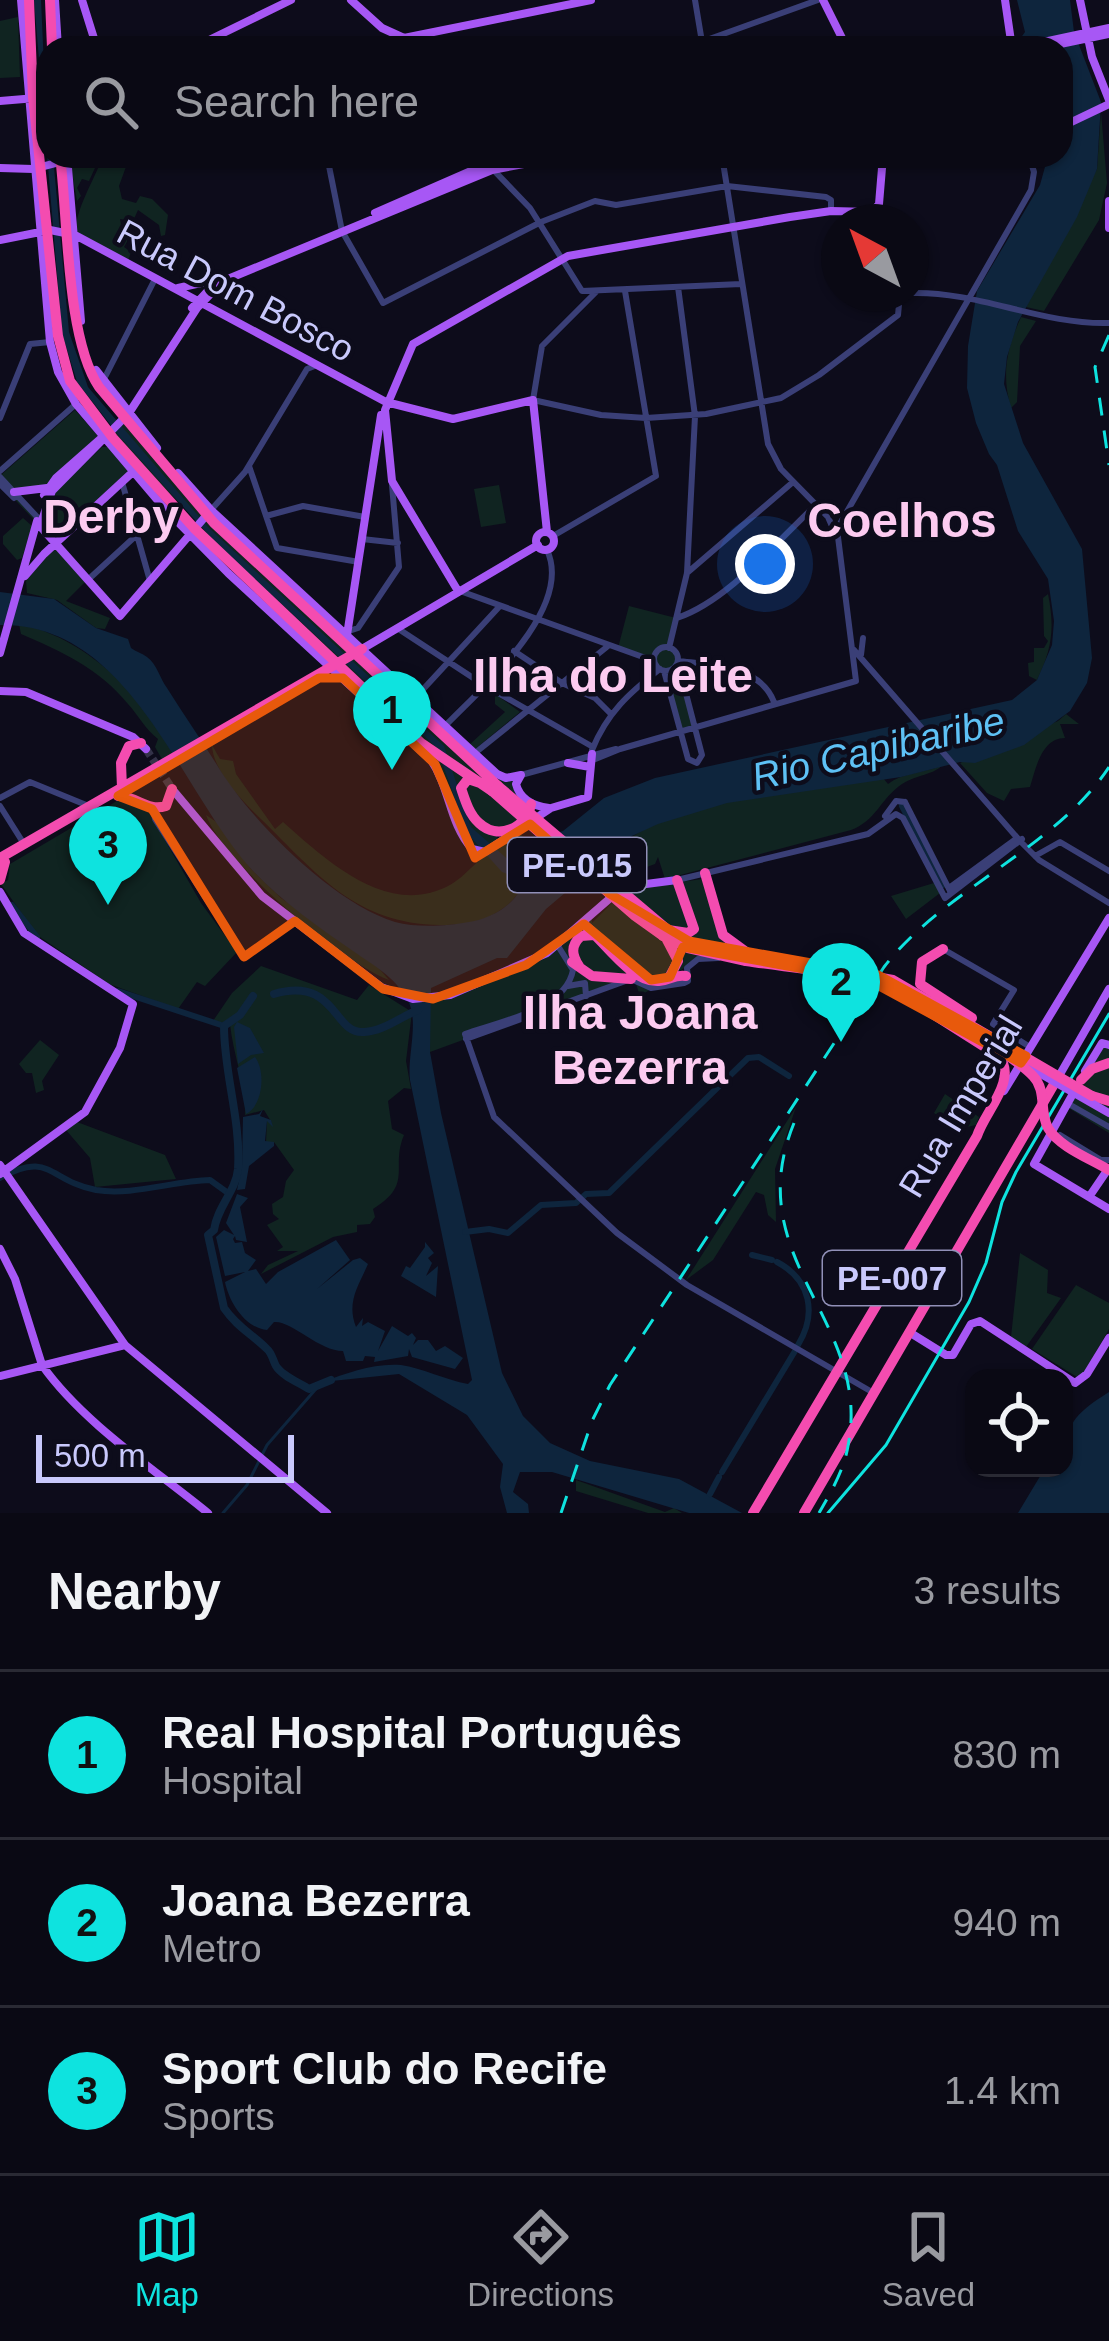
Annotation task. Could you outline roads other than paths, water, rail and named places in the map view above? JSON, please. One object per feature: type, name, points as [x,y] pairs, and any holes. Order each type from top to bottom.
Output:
[{"type":"highway","name":"PE-015","points":[[25,0],[36,138]]},
{"type":"highway","points":[[52,0],[54,36]]},
{"type":"highway","points":[[55,36],[57,23]]},
{"type":"highway","name":"PE-015","points":[[39,168],[39,188],[52,233],[77,287],[78,333],[86,364],[154,454],[214,548],[339,670],[438,757],[496,786]]},
{"type":"highway","name":"PE-015","points":[[61,168],[52,233],[52,284],[66,371],[136,469],[282,584],[411,698],[496,786],[635,916],[726,958],[748,957],[893,980],[1031,1053],[1109,1107]]},
{"type":"highway","points":[[47,297],[52,284]]},
{"type":"highway","points":[[86,364],[87,350]]},
{"type":"highway","points":[[147,436],[154,454]]},
{"type":"highway","points":[[214,548],[232,577]]},
{"type":"highway","points":[[267,561],[282,584]]},
{"type":"highway","points":[[266,607],[283,613]]},
{"type":"highway","points":[[0,880],[2,862],[24,844],[339,670],[356,652]]},
{"type":"highway","points":[[339,670],[364,698]]},
{"type":"highway","points":[[120,792],[122,758],[129,746],[143,746]]},
{"type":"highway","points":[[496,786],[470,779],[461,785],[472,816],[492,844],[522,822],[531,804]]},
{"type":"highway","points":[[120,792],[153,811],[166,806],[172,788]]},
{"type":"highway","points":[[2,862],[87,806]]},
{"type":"highway","points":[[705,873],[726,940],[748,957]]},
{"type":"highway","points":[[670,977],[678,961],[666,933],[693,931],[677,880]]},
{"type":"highway","points":[[684,895],[699,884],[715,898]]},
{"type":"highway","points":[[592,913],[597,935]]},
{"type":"highway","points":[[718,917],[728,928]]},
{"type":"highway","points":[[583,924],[641,976],[658,981],[687,978]]},
{"type":"highway","name":"PE-015","points":[[666,933],[748,957],[870,981],[903,994],[1010,1056]]},
{"type":"highway","points":[[584,973],[574,958],[573,946],[584,935],[597,935]]},
{"type":"highway","points":[[939,950],[919,968],[923,987],[1031,1053]]},
{"type":"highway","points":[[572,962],[584,973],[631,979]]},
{"type":"highway","points":[[903,994],[999,1056],[1007,1074],[977,1136]]},
{"type":"highway","points":[[1010,1056],[1039,1084],[1045,1118],[1054,1136],[1108,1168]]},
{"type":"highway","points":[[1081,1080],[1092,1069],[1109,1063]]},
{"type":"highway","name":"PE-007","points":[[804,1513],[1057,1078]]},
{"type":"highway","name":"Rua Imperial","points":[[753,1512],[977,1136]]},
{"type":"main road","points":[[52,0],[57,23]]},
{"type":"main road","points":[[82,0],[94,36]]},
{"type":"main road","points":[[217,36],[291,0]]},
{"type":"main road","points":[[351,0],[382,28],[399,36]]},
{"type":"main road","points":[[419,36],[591,0]]},
{"type":"main road","points":[[821,0],[840,36]]},
{"type":"main road","points":[[1005,0],[1013,36]]},
{"type":"main road","points":[[1073,121],[1107,104],[1083,36],[1080,0]]},
{"type":"main road","points":[[1073,38],[1109,31]]},
{"type":"main road","points":[[1073,39],[1083,36]]},
{"type":"main road","points":[[0,101],[36,98]]},
{"type":"main road","points":[[3,169],[39,168]]},
{"type":"main road","points":[[173,287],[220,281],[490,168]]},
{"type":"main road","points":[[879,204],[883,168]]},
{"type":"main road","points":[[3,169],[39,188]]},
{"type":"main road","points":[[1109,201],[1109,227]]},
{"type":"main road","points":[[348,633],[382,432],[383,399],[413,344],[560,259],[821,213]]},
{"type":"main road","points":[[0,240],[52,233],[47,297],[58,372],[76,404],[109,434]]},
{"type":"main road","name":"Rua Dom Bosco","points":[[52,233],[173,287],[383,399],[460,418],[533,400]]},
{"type":"main road","points":[[0,663],[31,541],[52,491],[124,416],[200,301],[220,281]]},
{"type":"main road","points":[[220,281],[214,302],[225,315]]},
{"type":"main road","points":[[77,287],[87,350],[103,381],[124,416],[147,436],[232,577],[339,670]]},
{"type":"main road","points":[[22,580],[136,469],[165,509],[200,522],[267,561],[348,633],[356,652],[471,582],[554,544],[533,400]]},
{"type":"main road","points":[[382,432],[392,481],[458,591]]},
{"type":"main road","points":[[39,522],[46,493],[109,434]]},
{"type":"main road","points":[[17,496],[46,493]]},
{"type":"main road","points":[[39,522],[122,614]]},
{"type":"main road","points":[[122,614],[200,522]]},
{"type":"main road","points":[[542,547],[539,535],[550,534]]},
{"type":"main road","points":[[31,541],[35,551],[44,554]]},
{"type":"main road","points":[[57,542],[122,614]]},
{"type":"main road","points":[[471,582],[474,596]]},
{"type":"main road","points":[[0,652],[6,637]]},
{"type":"main road","points":[[0,686],[32,694],[143,746]]},
{"type":"main road","points":[[364,698],[435,764],[457,830],[472,850],[492,844],[551,808],[590,795],[590,758]]},
{"type":"main road","points":[[411,698],[475,753],[496,786],[521,775]]},
{"type":"main road","points":[[568,763],[590,758]]},
{"type":"main road","points":[[521,775],[516,786],[531,804],[551,808]]},
{"type":"main road","points":[[172,788],[262,896],[382,988],[412,999],[443,997],[526,965],[558,946],[614,892],[630,884],[677,880]]},
{"type":"main road","points":[[153,811],[184,805]]},
{"type":"main road","points":[[0,892],[28,936],[133,1004],[120,1048],[85,1112],[5,1174],[0,1189]]},
{"type":"main road","name":"Rua Imperial","points":[[977,1136],[1109,918]]},
{"type":"main road","name":"PE-007","points":[[1057,1078],[1109,989]]},
{"type":"main road","points":[[1106,1044],[1067,1102],[1034,1164],[1109,1209]]},
{"type":"main road","points":[[1010,1056],[1109,1107]]},
{"type":"main road","points":[[1045,1142],[1055,1141],[1108,1168],[1089,1197]]},
{"type":"main road","points":[[5,1174],[124,1345],[327,1513]]},
{"type":"main road","points":[[0,1249],[15,1279],[42,1365],[72,1401],[208,1513]]},
{"type":"main road","points":[[910,1333],[952,1355],[975,1321],[985,1324],[1070,1382],[1087,1374],[1109,1338]]},
{"type":"main road","points":[[0,1376],[124,1345]]},
{"type":"street","points":[[695,0],[701,36]]},
{"type":"street","points":[[726,36],[821,0]]},
{"type":"street","points":[[332,168],[342,231],[383,304],[541,222],[595,201],[616,205],[727,186],[826,197],[828,204]]},
{"type":"street","points":[[493,168],[541,222],[580,290],[741,284]]},
{"type":"street","points":[[724,168],[768,444],[781,469],[817,504],[836,536],[854,677]]},
{"type":"street","points":[[836,536],[839,523],[1032,189],[1033,168]]},
{"type":"street","points":[[103,381],[155,279]]},
{"type":"street","points":[[669,648],[687,573],[695,416],[678,287]]},
{"type":"street","points":[[550,534],[656,476],[625,291]]},
{"type":"street","points":[[596,292],[542,346],[533,400],[601,415],[646,418],[695,416],[762,402],[790,394],[899,312]]},
{"type":"street","points":[[929,292],[972,296],[1082,323],[1109,322]]},
{"type":"street","points":[[941,292],[963,310]]},
{"type":"street","points":[[0,418],[30,344],[50,342]]},
{"type":"street","points":[[200,522],[249,466],[307,370],[306,358]]},
{"type":"street","points":[[307,370],[319,365]]},
{"type":"street","points":[[0,477],[76,404]]},
{"type":"street","points":[[249,466],[278,548]]},
{"type":"street","points":[[0,477],[39,522]]},
{"type":"street","points":[[0,477],[39,522]]},
{"type":"street","points":[[348,633],[358,628],[399,567],[392,481]]},
{"type":"street","points":[[122,482],[150,581]]},
{"type":"street","points":[[687,573],[793,482]]},
{"type":"street","points":[[677,618],[722,592],[817,504]]},
{"type":"street","points":[[266,516],[303,506],[365,517]]},
{"type":"street","points":[[91,577],[165,509]]},
{"type":"street","points":[[828,518],[839,523]]},
{"type":"street","points":[[362,538],[398,543]]},
{"type":"street","points":[[446,725],[538,620],[552,583],[553,564],[542,547]]},
{"type":"street","points":[[267,561],[278,548]]},
{"type":"street","points":[[278,548],[359,562]]},
{"type":"street","points":[[458,591],[651,661],[660,673],[689,760],[698,763],[702,755],[676,653],[659,649],[651,661]]},
{"type":"street","points":[[411,698],[501,606]]},
{"type":"street","points":[[397,628],[583,744],[590,758]]},
{"type":"street","points":[[861,655],[863,638]]},
{"type":"street","points":[[850,640],[891,693]]},
{"type":"street","points":[[850,640],[865,666],[1035,856],[1109,903]]},
{"type":"street","points":[[475,753],[608,646]]},
{"type":"street","points":[[514,651],[562,683],[596,698],[610,713]]},
{"type":"street","points":[[590,758],[610,713],[625,695],[678,662],[744,674],[766,688],[774,704]]},
{"type":"street","points":[[854,677],[859,664],[865,666]]},
{"type":"street","points":[[590,758],[854,677]]},
{"type":"street","points":[[521,775],[568,763]]},
{"type":"street","points":[[24,844],[0,802],[31,782],[87,806]]},
{"type":"street","points":[[876,828],[896,801],[905,802]]},
{"type":"street","points":[[905,802],[897,805],[946,894]]},
{"type":"street","points":[[905,802],[946,894]]},
{"type":"street","points":[[153,811],[244,957],[295,921]]},
{"type":"street","points":[[677,880],[851,839],[891,815],[903,818]]},
{"type":"street","points":[[1001,818],[1009,833],[1005,846]]},
{"type":"street","points":[[946,894],[1020,840]]},
{"type":"street","points":[[946,894],[1005,846],[1020,840]]},
{"type":"street","points":[[1035,856],[1060,842],[1109,871]]},
{"type":"street","points":[[466,1036],[548,1003],[565,989],[573,974],[572,962],[558,946]]},
{"type":"street","points":[[939,950],[1013,990],[993,1024],[1031,1053]]},
{"type":"street","points":[[466,1036],[631,979],[651,988],[687,978],[688,965],[698,959],[726,958]]},
{"type":"street","points":[[565,989],[585,983],[586,996]]},
{"type":"street","points":[[565,989],[569,1002]]},
{"type":"street","points":[[466,1036],[494,1117],[624,1239],[687,1285],[872,1393]]},
{"type":"street","points":[[1067,1102],[1109,1127]]},
{"type":"street","points":[[1053,1126],[1108,1168]]},
{"type":"water","points":[[34,0],[41,0],[43,36],[37,36]]},
{"type":"water","name":"Rio Capibaribe","points":[[1017,0],[1070,0],[1074,32],[1101,102],[1097,169],[1077,217],[1018,322],[1004,384],[1023,443],[1082,549],[1092,658],[1087,683],[1070,711],[1024,745],[975,763],[727,803],[658,824],[632,836],[546,909],[507,958],[497,958],[431,988],[430,1052],[441,1113],[502,1373],[523,1416],[550,1443],[590,1461],[679,1479],[742,1513],[689,1513],[552,1472],[520,1472],[513,1492],[528,1504],[529,1513],[507,1513],[500,1487],[503,1464],[467,1415],[399,1374],[322,1382],[391,1365],[468,1384],[472,1380],[410,1080],[411,1007],[389,977],[300,913],[252,870],[148,717],[118,681],[84,651],[45,632],[0,625],[0,592],[54,599],[96,628],[128,639],[131,648],[153,664],[232,787],[271,834],[320,878],[371,912],[413,925],[477,920],[510,903],[524,880],[502,872],[467,833],[437,748],[214,541],[120,437],[77,382],[62,333],[48,168],[54,168],[69,332],[88,387],[208,527],[444,746],[471,827],[512,863],[536,840],[563,831],[604,798],[655,778],[1012,700],[1037,680],[1052,645],[1054,621],[1048,579],[1018,531],[997,465],[976,423],[967,388],[968,346],[977,291],[1040,185],[1045,168],[1073,168],[1073,36],[1022,36]]},
{"type":"water","points":[[237,1022],[250,1028],[264,1053],[238,1064],[234,1027]]},
{"type":"water","points":[[255,1057],[261,1088],[256,1104],[246,1114],[237,1068]]},
{"type":"water","points":[[263,1109],[260,1116],[271,1120],[273,1127],[267,1121],[265,1141],[274,1146],[249,1166],[245,1189],[237,1190],[243,1117]]},
{"type":"water","points":[[237,1194],[248,1198],[240,1207],[247,1242],[233,1239],[235,1243],[242,1242],[245,1253],[256,1260],[248,1271],[256,1269],[266,1284],[278,1272],[336,1240],[350,1260],[317,1289],[360,1258],[368,1264],[353,1302],[356,1327],[363,1318],[362,1326],[368,1322],[385,1331],[378,1351],[392,1326],[408,1336],[412,1333],[413,1345],[428,1340],[436,1351],[445,1346],[463,1358],[455,1369],[412,1357],[409,1349],[408,1356],[346,1361],[343,1351],[289,1326],[274,1322],[267,1330],[245,1319],[225,1282],[245,1272],[225,1276],[216,1237],[224,1230],[234,1235],[226,1223]]},
{"type":"water","points":[[425,1242],[434,1253],[428,1258],[432,1263],[426,1276],[438,1266],[436,1297],[401,1276]]},
{"type":"water","points":[[1109,1392],[1109,1513],[1018,1513],[1040,1477],[1073,1477],[1073,1422]]},
{"type":"waterway","points":[[902,806],[943,885]]},
{"type":"waterway","points":[[12,905],[37,937]]},
{"type":"waterway","points":[[118,991],[224,1026]]},
{"type":"waterway","points":[[274,994],[310,993],[346,1025],[364,1032],[418,1010]]},
{"type":"waterway","points":[[253,996],[240,1015],[224,1026],[238,1169],[208,1235],[229,1315],[269,1351],[287,1376],[309,1389],[331,1380]]},
{"type":"waterway","points":[[465,1232],[508,1233],[541,1205],[576,1203],[586,1194],[609,1193],[748,1058],[759,1057],[789,1076]]},
{"type":"waterway","points":[[0,1178],[40,1167],[96,1190],[210,1180],[228,1193]]},
{"type":"waterway","points":[[752,1255],[772,1260]]},
{"type":"waterway","points":[[777,1262],[797,1278],[807,1299],[808,1321],[798,1345]]},
{"type":"waterway","points":[[722,1472],[795,1351]]},
{"type":"waterway","points":[[223,1513],[247,1485],[267,1445],[322,1382]]},
{"type":"waterway","points":[[710,1494],[719,1477]]},
{"type":"tunnel","points":[[146,749],[171,787]]},
{"type":"tram line","points":[[828,1513],[886,1445],[969,1302],[1016,1172],[1109,1014]]},
{"type":"railway","points":[[1109,335],[1095,367],[1109,465]]},
{"type":"railway","points":[[561,1513],[592,1421],[610,1385],[884,967],[937,914],[1060,821],[1109,767]]},
{"type":"railway","points":[[794,1123],[781,1171],[782,1214],[793,1252],[842,1362],[851,1402],[846,1455],[819,1513]]},
{"type":"place","name":"Real Hospital Português","points":[[392,770]]},
{"type":"place","name":"Sport Club do Recife","points":[[108,905]]},
{"type":"place","name":"Joana Bezerra","points":[[841,1042]]},
{"type":"district","name":"Derby","points":[[111,516]]},
{"type":"district","name":"Coelhos","points":[[902,520]]},
{"type":"district","name":"Ilha do Leite","points":[[613,675]]},
{"type":"district","name":"Ilha Joana Bezerra","points":[[640,1040]]}]
